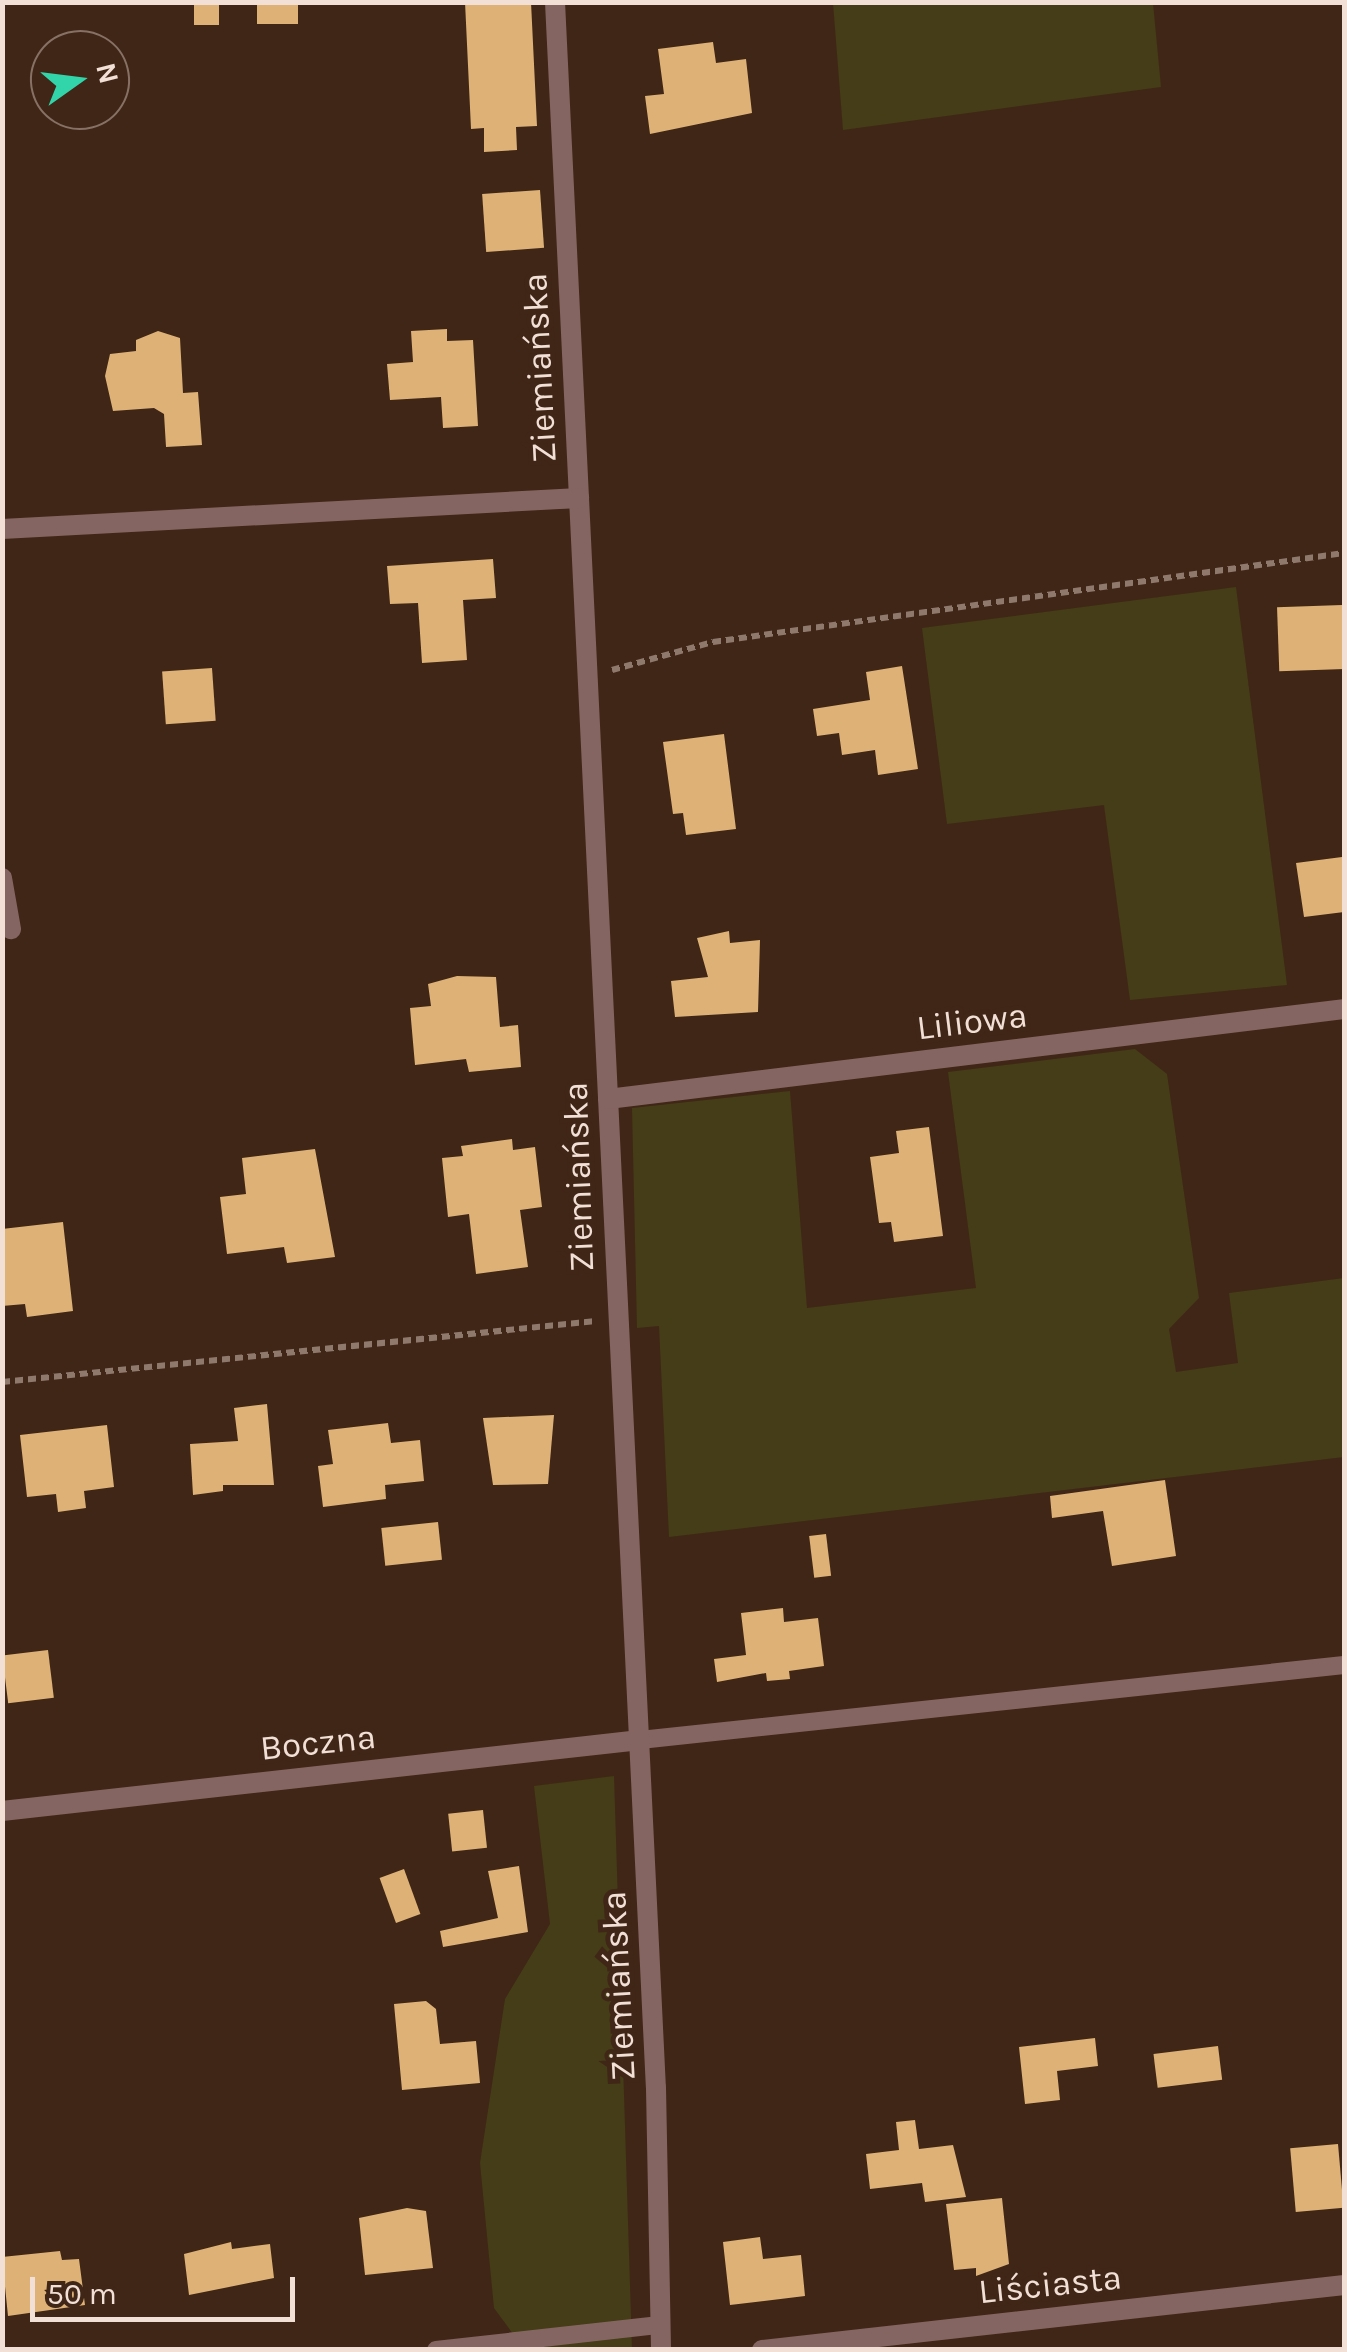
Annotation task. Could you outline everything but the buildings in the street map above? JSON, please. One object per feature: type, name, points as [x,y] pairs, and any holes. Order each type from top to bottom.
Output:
[{"type":"street","name":"Ziemiańska","points":[[555,2],[640,1740],[661,2350]]},
{"type":"street","points":[[2,530],[579,498]]},
{"type":"street","points":[[2,878],[11,929]]},
{"type":"street","name":"Liliowa","points":[[608,1098],[1344,1009]]},
{"type":"street","name":"Boczna","points":[[2,1811],[640,1740]]},
{"type":"street","name":"Liściasta","points":[[762,2350],[1344,2286]]},
{"type":"lane","points":[[640,1740],[1344,1666]]},
{"type":"lane","points":[[436,2350],[660,2326]]},
{"type":"path","points":[[588,681],[643,656],[713,642],[1344,554]]},
{"type":"path","points":[[2,1382],[618,1318]]},
{"type":"shaded area","points":[[833,3],[1153,3],[1161,87],[843,130]]},
{"type":"shaded area","points":[[1236,587],[1287,985],[1130,1000],[1104,805],[947,824],[922,628]]},
{"type":"shaded area","points":[[1135,1049],[1167,1074],[1199,1298],[1169,1329],[1176,1372],[1238,1363],[1229,1293],[1344,1278],[1344,1457],[669,1537],[659,1326],[637,1328],[632,1108],[790,1091],[807,1308],[976,1288],[948,1072]]},
{"type":"shaded area","points":[[614,1776],[632,2349],[524,2349],[494,2308],[480,2163],[505,1999],[550,1924],[534,1786]]}]
